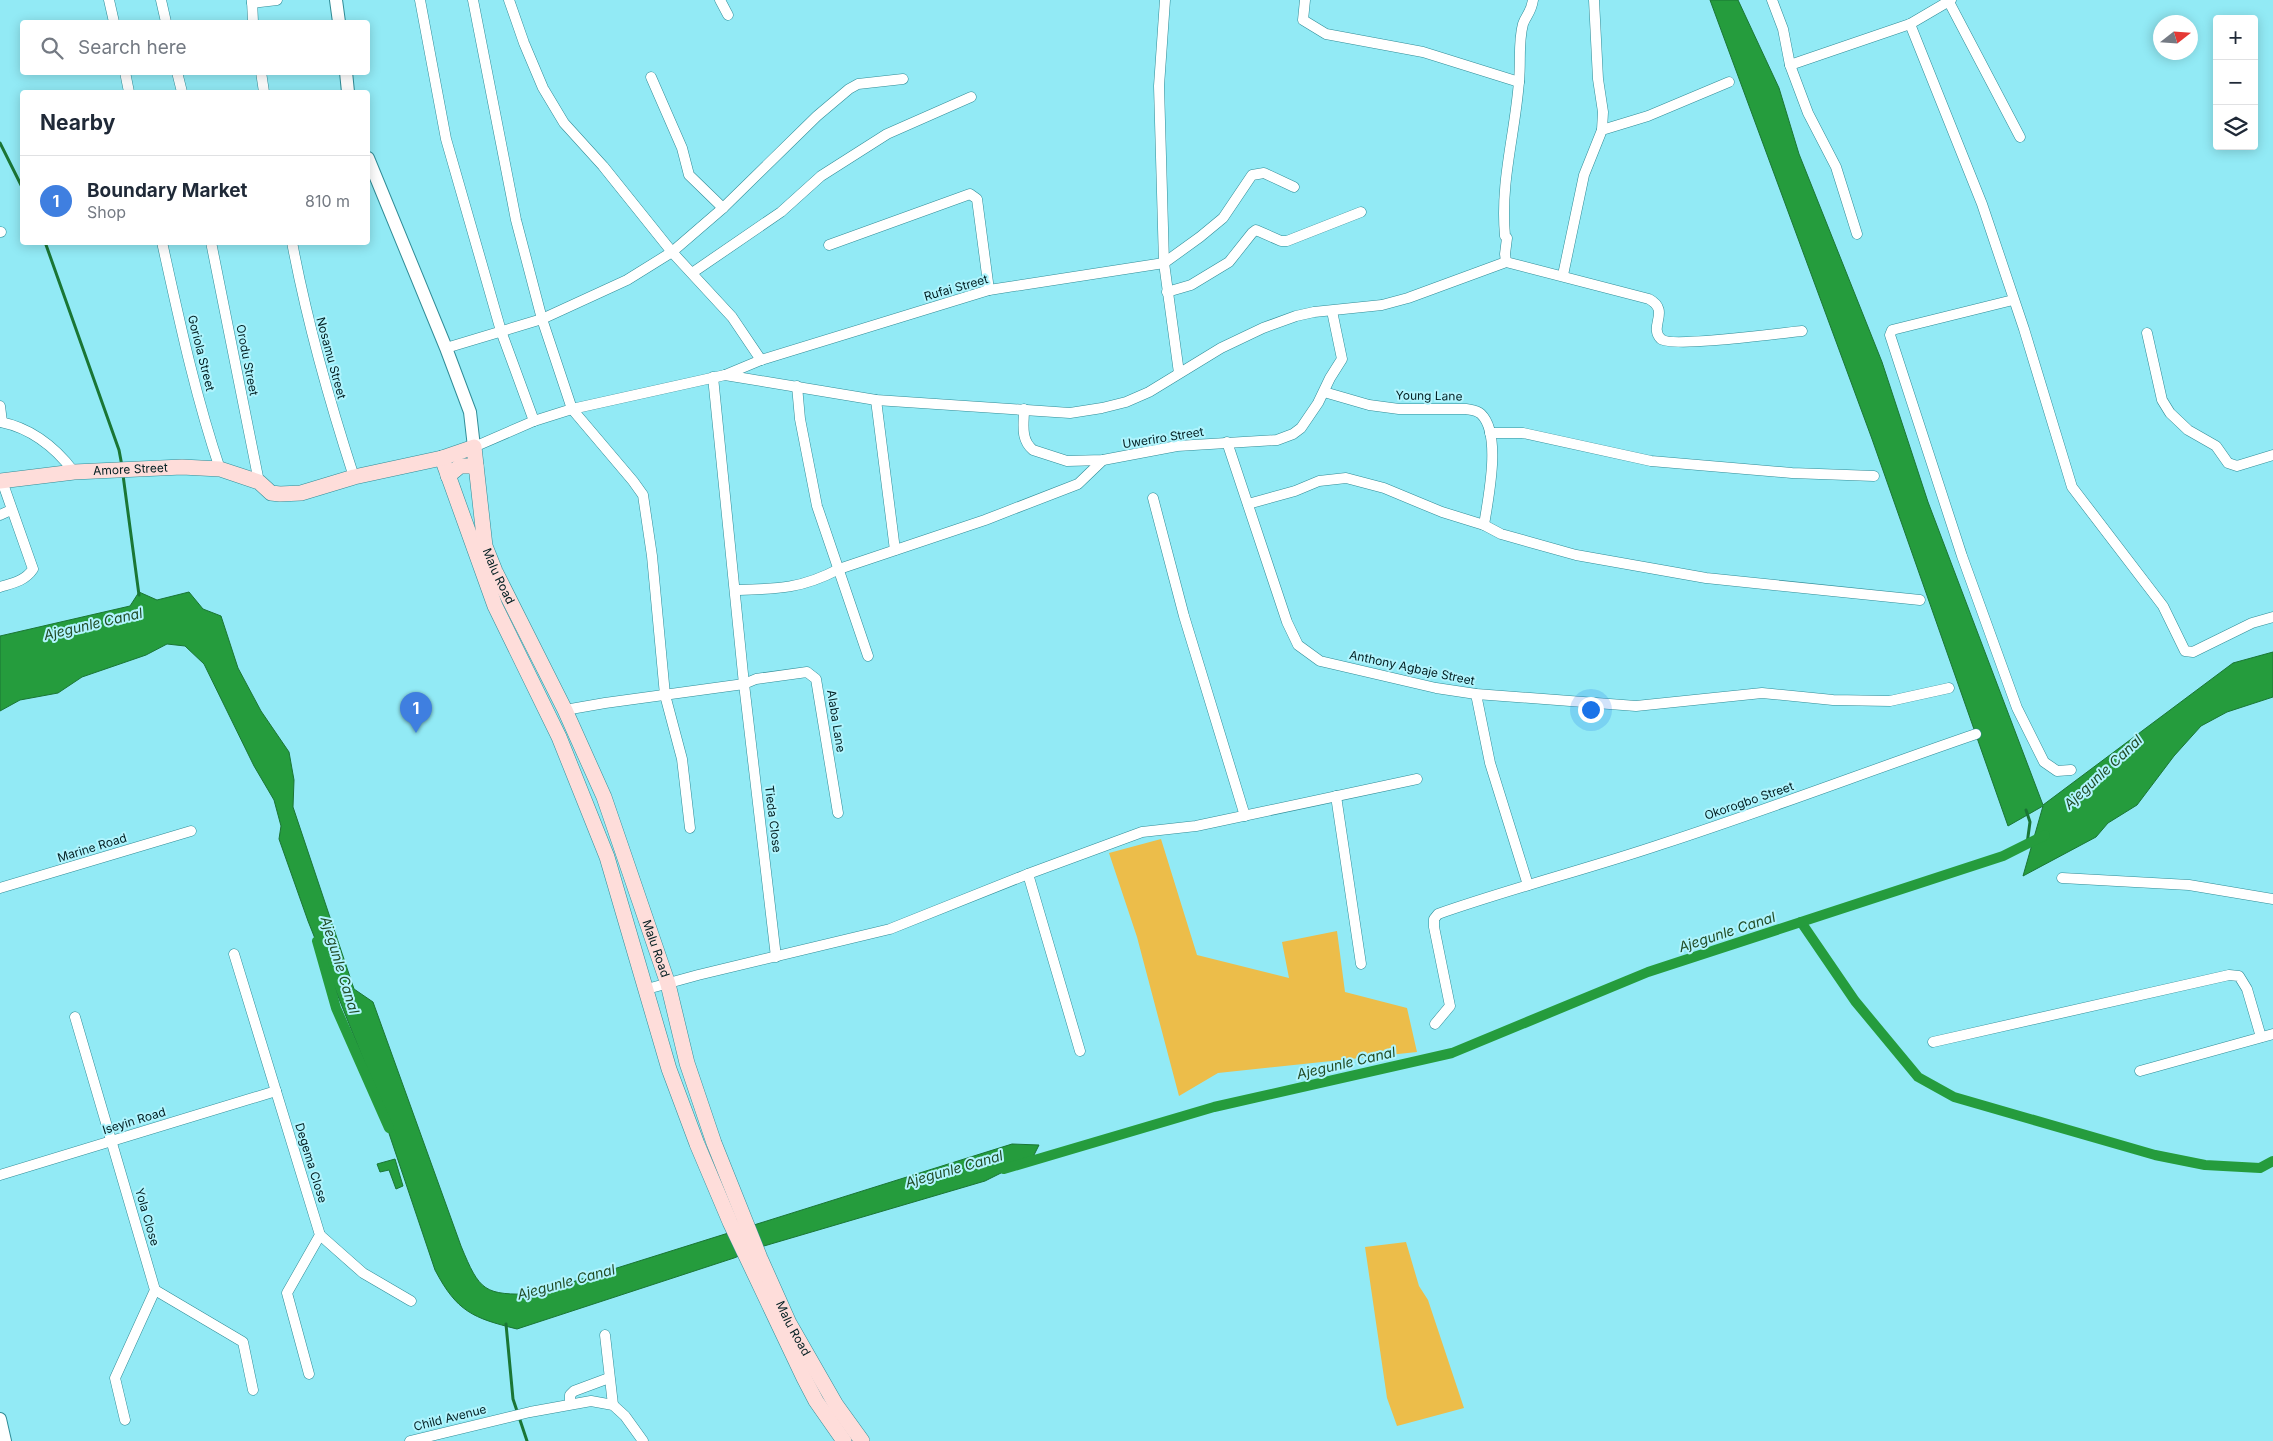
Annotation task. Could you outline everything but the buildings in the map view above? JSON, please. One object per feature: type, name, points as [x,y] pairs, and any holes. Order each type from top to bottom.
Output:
[{"type":"main road","name":"Amore Street","points":[[1,481],[98,470],[150,468],[220,469],[259,482],[271,493],[301,493],[354,477],[442,458],[473,442]]},
{"type":"main road","name":"Malu Road","points":[[473,442],[480,517],[485,546],[495,571],[566,710],[619,838],[668,984],[687,1064],[714,1143],[744,1217],[755,1261],[804,1378],[816,1401],[844,1441]]},
{"type":"main road","name":"Malu Road","points":[[442,458],[495,606],[559,737],[607,857],[669,1069],[697,1144],[730,1222],[755,1261],[836,1406],[862,1441]]},
{"type":"main road","points":[[448,476],[460,466],[476,466]]},
{"type":"main road","points":[[559,737],[576,732]]},
{"type":"street","points":[[109,0],[114,20]]},
{"type":"street","points":[[161,0],[166,20]]},
{"type":"street","points":[[253,20],[252,2],[277,0]]},
{"type":"street","points":[[336,0],[339,20]]},
{"type":"street","points":[[420,0],[446,139],[501,330],[534,421]]},
{"type":"street","points":[[472,0],[516,220],[542,319],[572,408],[643,495],[652,556],[665,695],[682,759],[690,828]]},
{"type":"street","points":[[510,0],[524,43],[543,88],[564,123],[603,166],[672,252],[732,316],[761,360]]},
{"type":"street","points":[[720,0],[728,15]]},
{"type":"street","points":[[1165,0],[1159,86],[1164,263],[1179,374]]},
{"type":"street","points":[[1305,0],[1303,20],[1326,34],[1423,52],[1519,82]]},
{"type":"street","points":[[1506,262],[1507,238],[1505,236],[1503,216],[1505,174],[1519,82],[1523,22],[1531,12],[1533,0]]},
{"type":"street","points":[[1563,276],[1584,176],[1602,130],[1603,112],[1598,79],[1594,0]]},
{"type":"street","points":[[1772,0],[1783,29],[1790,65],[1808,113],[1836,167],[1857,234]]},
{"type":"street","points":[[1790,65],[1910,24],[1950,1],[2020,137]]},
{"type":"street","points":[[1910,24],[1982,204],[2072,487],[2163,606],[2185,651],[2193,652],[2252,623],[2273,617]]},
{"type":"street","points":[[126,75],[129,90]]},
{"type":"street","points":[[178,75],[182,90]]},
{"type":"street","points":[[261,75],[264,90]]},
{"type":"street","points":[[346,75],[348,90]]},
{"type":"street","points":[[651,77],[682,148],[689,175],[723,208]]},
{"type":"street","points":[[446,348],[542,319],[627,280],[672,252],[723,208],[816,116],[849,88],[865,82],[903,79]]},
{"type":"street","points":[[1602,130],[1648,116],[1730,82]]},
{"type":"street","points":[[692,273],[781,212],[821,176],[887,134],[971,97]]},
{"type":"street","points":[[370,163],[446,348],[470,412],[473,442],[572,408],[725,375],[876,400],[1070,413],[1102,408],[1126,402],[1149,392],[1221,348],[1263,328],[1296,316],[1314,312],[1332,312],[1382,305],[1408,298],[1506,262],[1563,276],[1656,303],[1659,309],[1657,330],[1660,338],[1666,342],[1702,341],[1802,331]]},
{"type":"street","points":[[1164,263],[1223,218],[1252,175],[1264,173],[1294,187]]},
{"type":"street","points":[[829,245],[970,194],[977,198],[990,290]]},
{"type":"street","points":[[1167,292],[1191,285],[1229,262],[1252,232],[1256,230],[1287,241],[1361,212]]},
{"type":"street","name":"Goriola Street","points":[[163,245],[185,346],[220,469]]},
{"type":"street","name":"Orodu Street","points":[[212,245],[259,482]]},
{"type":"street","name":"Nosamu Street","points":[[293,245],[317,353],[334,416],[354,477]]},
{"type":"street","name":"Rufai Street","points":[[725,375],[761,360],[990,290],[1164,263]]},
{"type":"street","points":[[2013,300],[1937,320],[1900,327],[1892,330],[1890,334],[1962,556],[2017,708],[2044,762],[2057,771],[2070,770]]},
{"type":"street","name":"Uweriro Street","points":[[1024,409],[1024,442],[1033,450],[1067,461],[1103,460],[1177,446],[1277,440],[1293,434],[1301,428],[1342,359],[1332,312]]},
{"type":"street","points":[[2147,333],[2162,400],[2170,413],[2188,430],[2216,446],[2228,463],[2237,466],[2273,456]]},
{"type":"street","name":"Tieda Close","points":[[713,377],[744,684],[776,957]]},
{"type":"street","points":[[797,386],[800,419],[817,506],[868,656]]},
{"type":"street","name":"Young Lane","points":[[1324,392],[1379,407],[1475,410],[1482,415],[1490,433],[1493,471],[1484,525]]},
{"type":"street","points":[[876,400],[895,550]]},
{"type":"street","points":[[0,406],[1,422],[34,434],[61,454],[74,472]]},
{"type":"street","points":[[1490,433],[1523,433],[1603,452],[1651,460],[1792,473],[1874,476]]},
{"type":"street","name":"Anthony Agbaje Street","points":[[1227,442],[1287,622],[1298,645],[1320,661],[1436,688],[1476,694],[1636,706],[1762,693],[1833,700],[1890,701],[1949,688]]},
{"type":"street","points":[[736,590],[777,589],[799,586],[818,580],[839,569],[985,520],[1078,484],[1103,460]]},
{"type":"street","points":[[1248,504],[1295,491],[1319,481],[1346,478],[1384,488],[1442,512],[1484,525],[1501,534],[1576,554],[1706,578],[1920,600]]},
{"type":"street","points":[[0,587],[21,580],[29,575],[33,569],[1,481]]},
{"type":"street","points":[[1153,498],[1184,616],[1245,816]]},
{"type":"street","points":[[0,514],[11,510]]},
{"type":"street","name":"Alaba Lane","points":[[744,684],[756,679],[799,672],[807,672],[816,679],[838,813]]},
{"type":"street","points":[[566,710],[744,684]]},
{"type":"street","points":[[1476,694],[1490,763],[1528,885]]},
{"type":"street","name":"Okorogbo Street","points":[[1436,1024],[1448,1010],[1450,1000],[1434,919],[1438,914],[1665,844],[1976,734]]},
{"type":"street","points":[[647,989],[890,929],[1028,874],[1142,832],[1196,826],[1417,779]]},
{"type":"street","points":[[1336,796],[1361,964]]},
{"type":"street","name":"Marine Road","points":[[0,888],[191,831]]},
{"type":"street","points":[[1028,874],[1080,1051]]},
{"type":"street","points":[[2062,878],[2189,885],[2273,899]]},
{"type":"street","name":"Degema Close","points":[[234,954],[320,1235]]},
{"type":"street","points":[[1933,1042],[2229,975],[2239,976],[2247,989],[2261,1037]]},
{"type":"street","name":"Yola Close","points":[[75,1017],[155,1290]]},
{"type":"street","points":[[2140,1071],[2273,1034]]},
{"type":"street","name":"Iseyin Road","points":[[0,1175],[276,1091]]},
{"type":"street","points":[[309,1374],[287,1293],[320,1235],[363,1273],[411,1301]]},
{"type":"street","points":[[125,1420],[115,1378],[155,1290],[243,1342],[254,1390]]},
{"type":"street","points":[[605,1336],[613,1406],[625,1416],[643,1441]]},
{"type":"street","points":[[570,1404],[569,1397],[574,1391],[609,1378]]},
{"type":"street","name":"Child Avenue","points":[[410,1441],[570,1404],[591,1401],[613,1406]]},
{"type":"street","points":[[0,1420],[5,1441]]},
{"type":"shaded area","points":[[1161,839],[1197,955],[1289,978],[1282,942],[1337,931],[1345,992],[1407,1008],[1417,1052],[1218,1073],[1179,1096],[1137,937],[1109,853]]},
{"type":"shaded area","points":[[1406,1242],[1419,1286],[1428,1300],[1464,1408],[1397,1426],[1387,1398],[1365,1247]]},
{"type":"water","points":[[1710,0],[1738,0],[1779,88],[1799,154],[1882,362],[1928,502],[2043,805],[2233,663],[2273,652],[2273,697],[2227,712],[2201,726],[2174,756],[2137,805],[2108,823],[2096,837],[2023,876],[2043,806],[2008,826],[1872,439]]},
{"type":"water","points":[[139,592],[157,600],[189,592],[203,609],[221,616],[238,668],[261,711],[289,752],[294,780],[293,807],[354,989],[373,1002],[461,1246],[473,1273],[486,1288],[504,1293],[534,1294],[1012,1144],[1039,1145],[1033,1157],[985,1181],[764,1246],[734,1258],[517,1329],[478,1317],[468,1311],[451,1295],[435,1270],[369,1074],[308,921],[279,839],[281,826],[274,800],[254,766],[204,664],[185,646],[167,644],[146,655],[82,677],[58,693],[20,700],[0,711],[0,636],[130,606]]},
{"type":"water","points":[[395,1159],[403,1186],[396,1189],[389,1170],[380,1172],[377,1164]]},
{"type":"waterway","points":[[0,143],[20,183]]},
{"type":"waterway","points":[[46,245],[119,450],[122,466]]},
{"type":"waterway","points":[[123,475],[139,595]]},
{"type":"waterway","points":[[2026,810],[2030,822],[2027,844]]},
{"type":"waterway","name":"Ajegunle Canal","points":[[1004,1169],[1214,1107],[1452,1053],[1648,972],[2003,856],[2045,835]]},
{"type":"waterway","points":[[1801,922],[1855,1001],[1918,1077],[1954,1097],[2155,1155],[2205,1165],[2260,1168],[2273,1161]]},
{"type":"waterway","name":"Ajegunle Canal","points":[[317,941],[336,1008],[389,1128]]},
{"type":"waterway","points":[[506,1324],[513,1399],[527,1441]]},
{"type":"place","name":"Boundary Market","points":[[416,733]]}]
